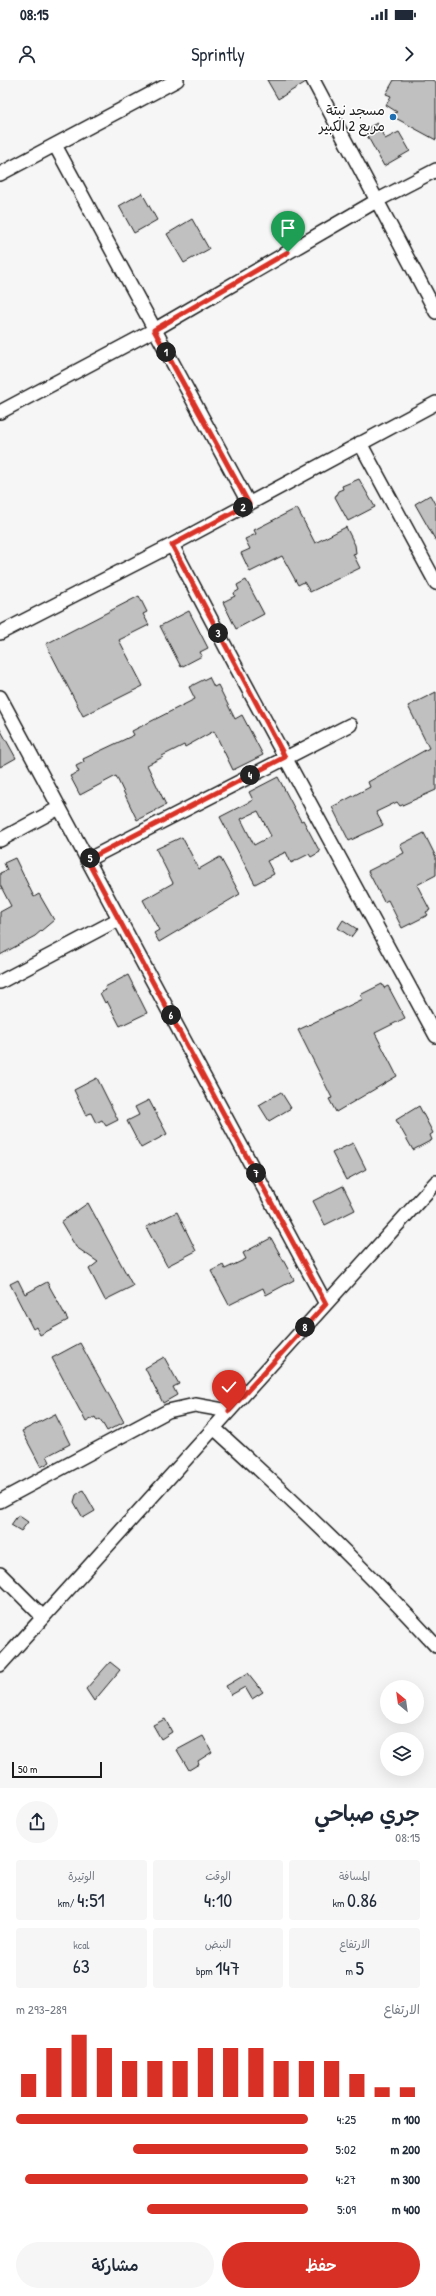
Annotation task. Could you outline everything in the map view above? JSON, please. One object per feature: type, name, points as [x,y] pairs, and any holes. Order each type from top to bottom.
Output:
[{"type":"street","points":[[0,174],[177,80]]},
{"type":"street","points":[[313,80],[378,200],[436,312]]},
{"type":"street","points":[[55,145],[249,504]]},
{"type":"street","points":[[0,412],[154,330],[378,200],[436,170]]},
{"type":"street","points":[[0,634],[172,545],[436,403]]},
{"type":"street","points":[[360,443],[436,583]]},
{"type":"street","points":[[172,545],[436,1036]]},
{"type":"street","points":[[0,697],[326,1304]]},
{"type":"street","points":[[87,860],[285,757],[350,725]]},
{"type":"street","points":[[0,840],[59,808]]},
{"type":"street","points":[[0,982],[119,919]]},
{"type":"street","points":[[0,1665],[436,1182]]},
{"type":"street","points":[[0,1501],[31,1486],[168,1411],[196,1405],[229,1411]]},
{"type":"street","points":[[214,1428],[287,1494],[394,1600],[436,1646]]},
{"type":"street","points":[[0,1574],[43,1617]]},
{"type":"building","points":[[267,80],[305,80],[306,82],[278,99]]},
{"type":"building","points":[[394,80],[432,80],[436,82],[436,140],[390,115],[397,112],[386,105],[391,96],[386,94]]},
{"type":"building","points":[[377,123],[385,139],[399,132],[410,151],[384,166],[364,130]]},
{"type":"building","points":[[142,193],[157,220],[134,233],[119,206]]},
{"type":"building","points":[[192,219],[209,249],[184,263],[167,234]]},
{"type":"building","points":[[359,479],[375,507],[348,521],[335,497],[338,491],[343,489],[342,486]]},
{"type":"building","points":[[430,495],[436,506],[436,541],[415,504]]},
{"type":"building","points":[[297,508],[315,543],[346,527],[355,545],[356,553],[353,554],[360,568],[310,592],[304,582],[298,585],[282,556],[250,572],[241,553],[250,549],[245,539],[256,534],[254,530]]},
{"type":"building","points":[[246,580],[264,614],[236,629],[223,602],[235,596],[234,593],[239,590],[237,585]]},
{"type":"building","points":[[139,596],[147,612],[143,614],[149,625],[119,640],[143,686],[83,716],[46,644]]},
{"type":"building","points":[[189,611],[208,648],[200,652],[202,656],[181,667],[160,626]]},
{"type":"building","points":[[209,677],[214,687],[218,685],[235,719],[242,715],[263,755],[233,770],[214,731],[185,747],[184,745],[162,756],[163,757],[147,765],[166,805],[137,820],[116,776],[80,795],[70,776],[79,772],[76,766],[84,762],[83,759],[134,735],[132,731],[195,699],[189,687]]},
{"type":"building","points":[[436,692],[436,790],[400,806],[397,802],[376,812],[383,825],[349,841],[332,807],[370,787],[368,782],[429,748],[408,706]]},
{"type":"building","points":[[0,729],[16,758],[0,767]]},
{"type":"building","points":[[278,777],[301,821],[303,820],[320,852],[311,857],[309,854],[291,863],[286,852],[267,861],[274,874],[255,884],[220,817],[253,800],[249,792]],"holes":[[[258,811],[271,836],[254,845],[241,819]]]},
{"type":"building","points":[[424,833],[436,857],[436,875],[417,885],[430,910],[426,912],[428,915],[402,928],[388,900],[384,902],[368,871],[404,853],[400,845]]},
{"type":"building","points":[[182,837],[199,869],[220,857],[240,894],[159,942],[154,933],[159,930],[143,900],[173,883],[156,849]]},
{"type":"building","points":[[15,858],[34,897],[39,894],[54,920],[35,936],[0,955],[0,912],[11,906],[0,885],[0,873],[7,870],[4,863]]},
{"type":"building","points":[[343,920],[357,929],[351,937],[338,928]]},
{"type":"building","points":[[128,975],[147,1013],[120,1026],[107,1001],[105,1003],[100,993],[106,990],[105,987]]},
{"type":"building","points":[[382,984],[384,988],[388,986],[405,1018],[375,1033],[397,1076],[336,1112],[329,1099],[332,1098],[298,1030],[363,999],[360,995]]},
{"type":"building","points":[[97,1078],[118,1120],[106,1126],[102,1120],[96,1123],[91,1113],[86,1115],[74,1090]]},
{"type":"building","points":[[281,1092],[291,1108],[269,1121],[259,1105]]},
{"type":"building","points":[[149,1100],[167,1134],[141,1148],[127,1121],[139,1115],[135,1107]]},
{"type":"building","points":[[419,1106],[433,1133],[430,1135],[432,1140],[413,1150],[396,1120]]},
{"type":"building","points":[[353,1143],[366,1169],[346,1180],[332,1153]]},
{"type":"building","points":[[343,1186],[355,1210],[325,1225],[313,1201]]},
{"type":"building","points":[[88,1203],[133,1286],[105,1300],[89,1269],[98,1262],[76,1247],[61,1222]]},
{"type":"building","points":[[177,1212],[196,1251],[167,1266],[146,1227]]},
{"type":"building","points":[[271,1238],[294,1280],[266,1295],[263,1288],[229,1305],[211,1271],[223,1265],[225,1269],[246,1259],[243,1253]]},
{"type":"building","points":[[18,1280],[25,1294],[47,1282],[68,1320],[40,1335],[36,1327],[33,1329],[10,1284]]},
{"type":"building","points":[[80,1343],[124,1422],[107,1431],[100,1419],[97,1421],[95,1417],[86,1422],[52,1358]]},
{"type":"building","points":[[164,1357],[179,1384],[173,1387],[177,1395],[163,1403],[145,1368]]},
{"type":"building","points":[[55,1414],[70,1444],[47,1456],[50,1462],[41,1467],[22,1431]]},
{"type":"building","points":[[83,1490],[95,1511],[83,1518],[74,1502],[76,1495]]},
{"type":"building","points":[[18,1515],[28,1522],[21,1531],[11,1525]]},
{"type":"building","points":[[110,1662],[120,1670],[94,1701],[86,1689]]},
{"type":"building","points":[[248,1673],[263,1692],[252,1699],[245,1687],[231,1695],[226,1686]]},
{"type":"building","points":[[165,1719],[172,1732],[161,1739],[153,1725]]},
{"type":"building","points":[[203,1736],[212,1752],[198,1761],[199,1764],[189,1770],[177,1750]]},
{"type":"place","name":"مسجد نبتة مربع 2 الكبير","points":[[393,117]]},
{"type":"route","points":[[229,1411],[326,1304],[87,860],[285,757],[172,545],[249,504],[154,330],[288,252]]}]
